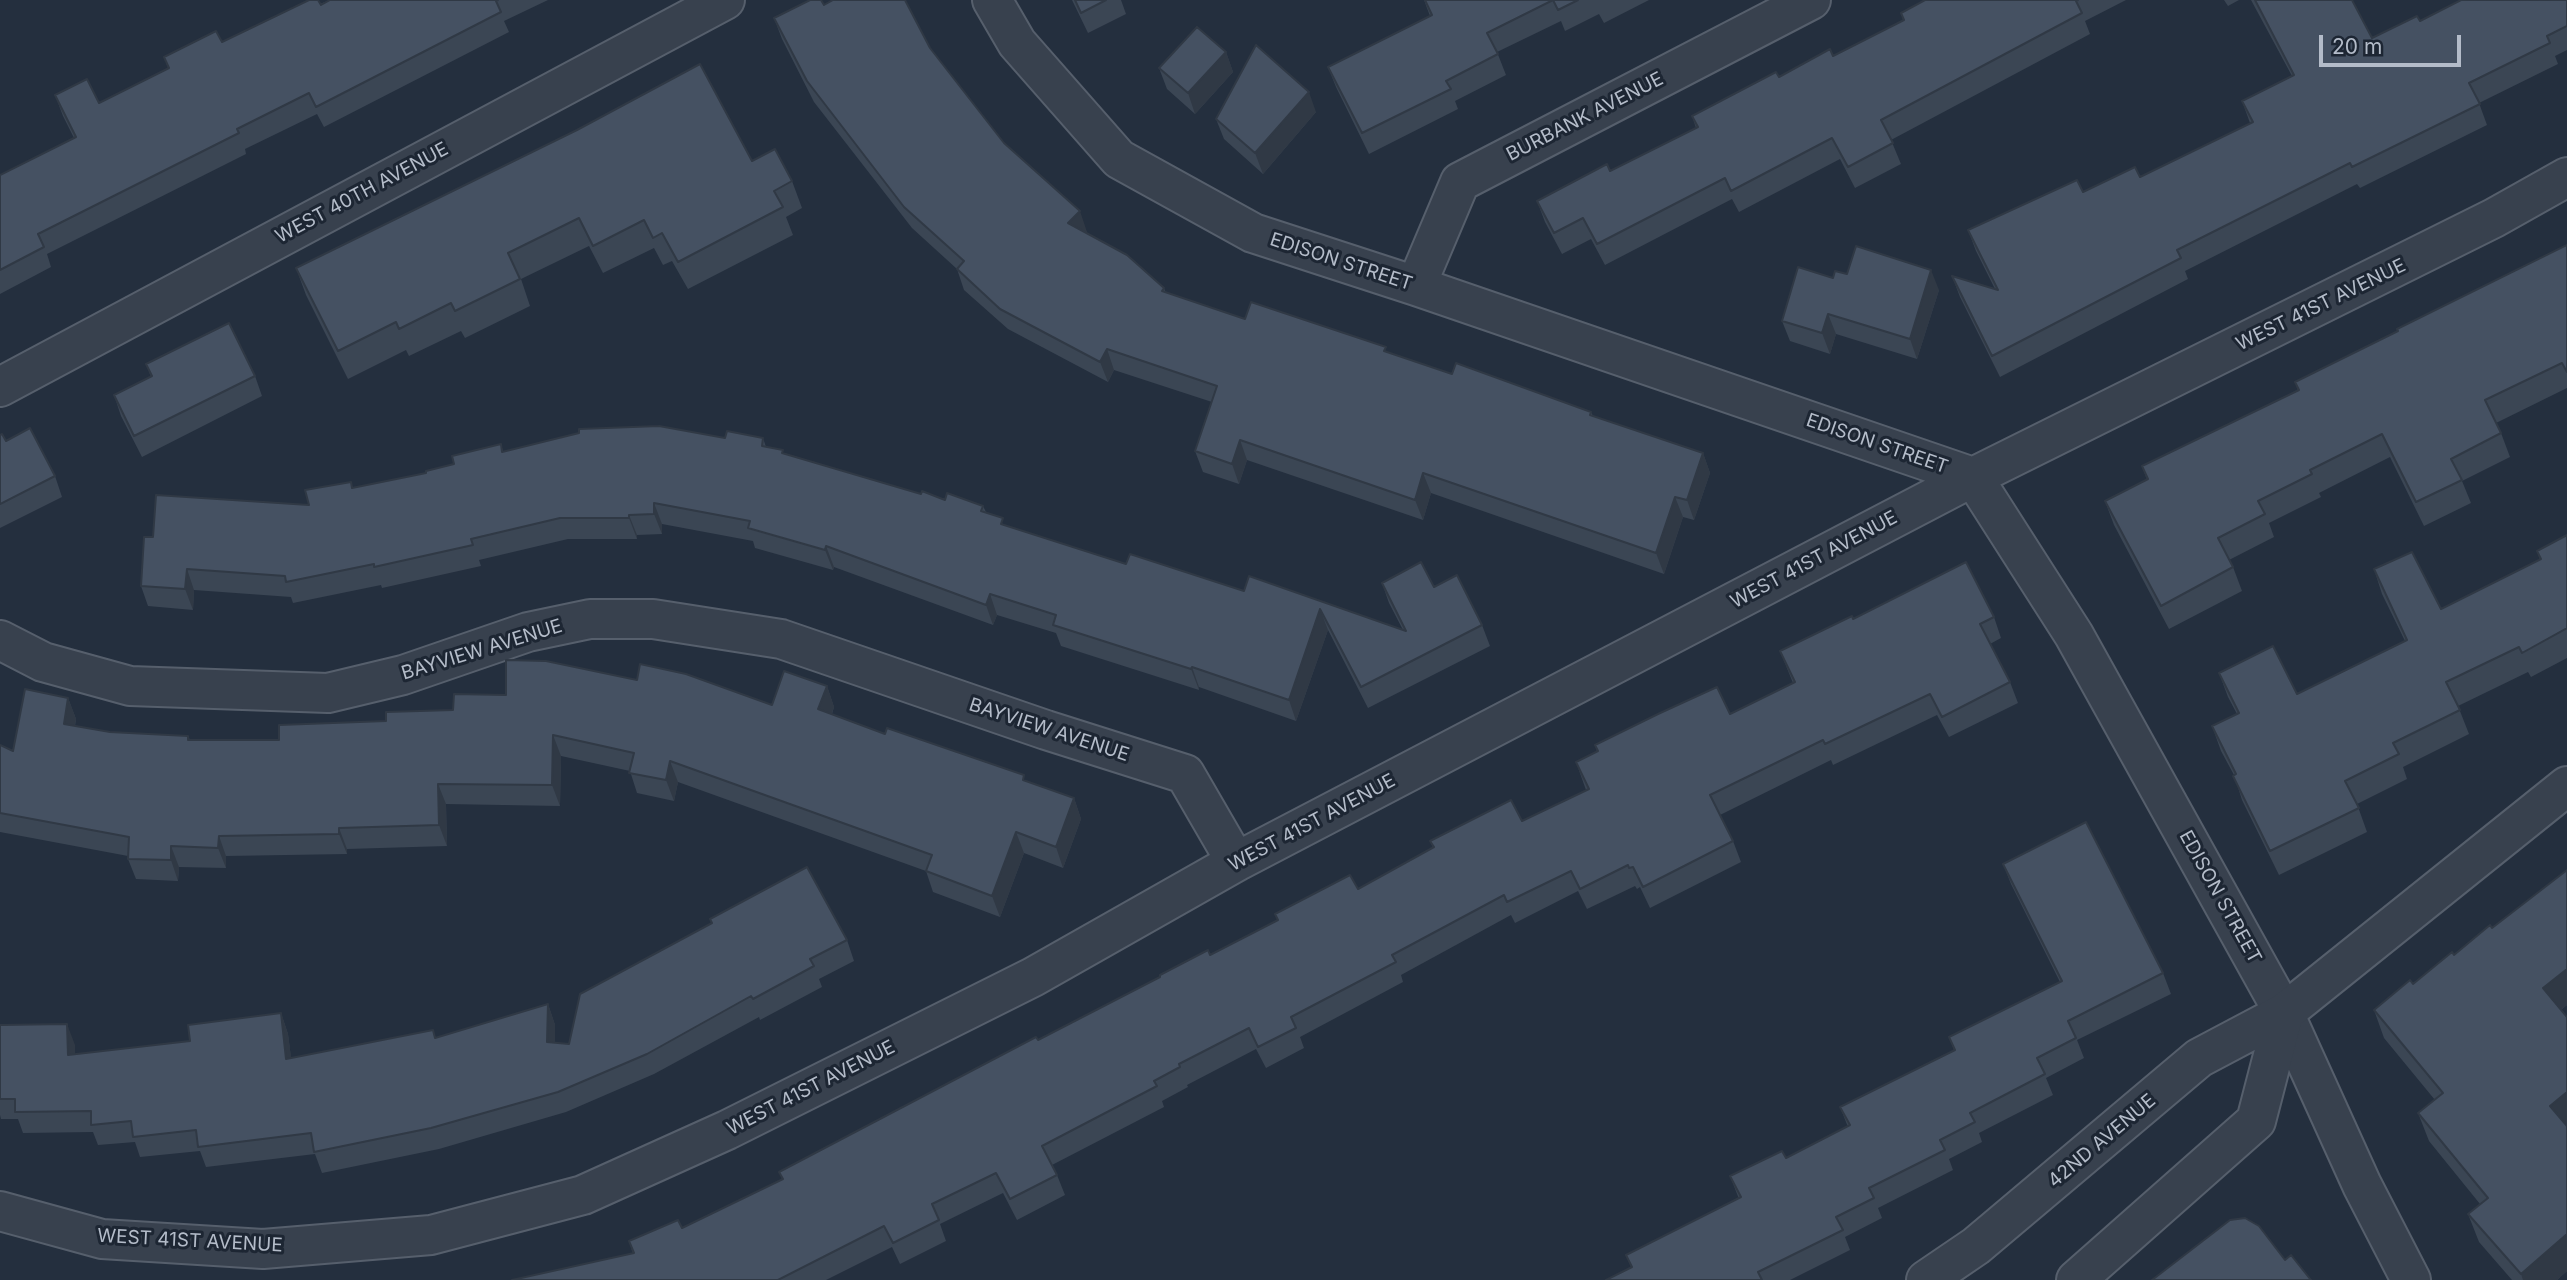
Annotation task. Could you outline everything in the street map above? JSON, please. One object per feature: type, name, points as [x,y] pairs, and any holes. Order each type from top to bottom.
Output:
[{"type":"street","name":"WEST 40TH AVENUE","points":[[0,387],[725,0]]},
{"type":"street","name":"EDISON STREET","points":[[992,0],[1017,43],[1119,159],[1252,233],[1416,286],[1973,477],[2074,635],[2284,1013],[2362,1185],[2411,1280]]},
{"type":"street","name":"BURBANK AVENUE","points":[[1416,286],[1460,182],[1811,0]]},
{"type":"street","name":"WEST 41ST AVENUE","points":[[0,1211],[102,1239],[263,1249],[431,1236],[583,1195],[727,1130],[1033,977],[1236,862],[1973,477],[2494,218],[2567,177]]},
{"type":"street","name":"BAYVIEW AVENUE","points":[[0,640],[43,662],[130,687],[328,693],[403,676],[528,632],[590,619],[653,619],[781,639],[1046,730],[1185,774],[1236,862]]},
{"type":"street","name":"42ND AVENUE","points":[[1926,1280],[1976,1246],[2199,1058],[2284,1013],[2567,786]]},
{"type":"street","points":[[2076,1280],[2256,1121],[2284,1013]]},
{"type":"building","points":[[309,0],[318,0],[321,5],[330,0],[498,0],[496,1],[501,12],[316,107],[309,93],[237,129],[239,133],[38,234],[44,247],[0,270],[0,175],[76,137],[55,95],[87,79],[99,103],[169,68],[164,57],[216,31],[222,42]]},
{"type":"building","points":[[810,0],[821,0],[824,5],[833,0],[905,0],[930,48],[1004,143],[1080,211],[1068,223],[1127,255],[1164,288],[1162,291],[1245,319],[1251,302],[1386,347],[1384,351],[1452,374],[1456,363],[1591,412],[1590,415],[1703,453],[1687,500],[1675,497],[1656,553],[1423,473],[1415,500],[1240,440],[1232,464],[1195,451],[1217,386],[1107,349],[1100,362],[1000,309],[957,269],[964,261],[904,207],[807,81],[774,18]]},
{"type":"building","points":[[1075,0],[1106,0],[1081,13]]},
{"type":"building","points":[[1425,0],[1553,0],[1487,33],[1498,54],[1446,81],[1451,89],[1362,133],[1328,67],[1432,15]]},
{"type":"building","points":[[1553,0],[1578,0],[1558,10]]},
{"type":"building","points":[[1925,0],[2078,0],[2076,1],[2082,13],[1881,120],[1893,143],[1848,167],[1832,138],[1731,191],[1725,178],[1597,244],[1583,218],[1554,233],[1537,201],[1607,164],[1610,171],[1698,127],[1692,116],[1776,72],[1779,77],[1830,49],[1833,56],[1904,20],[1901,13]]},
{"type":"building","points":[[2255,0],[2352,0],[2372,38],[2417,16],[2420,21],[2461,0],[2567,0],[2567,26],[2547,36],[2550,43],[2469,83],[2480,104],[2352,167],[2350,163],[2177,250],[2181,258],[1992,356],[1952,276],[1998,290],[1968,230],[2077,180],[2083,192],[2135,167],[2140,177],[2253,122],[2242,101],[2294,75]]},
{"type":"building","points":[[1197,27],[1226,52],[1188,93],[1159,68]]},
{"type":"building","points":[[1256,45],[1309,92],[1255,153],[1216,119]]},
{"type":"building","points":[[700,64],[752,161],[775,149],[792,181],[774,191],[783,207],[678,262],[662,233],[653,238],[644,220],[593,246],[579,218],[508,253],[520,279],[455,311],[451,303],[399,329],[396,322],[338,351],[296,268],[577,130]]},
{"type":"building","points":[[2567,245],[2567,372],[2562,363],[2485,400],[2501,433],[2451,459],[2462,480],[2416,502],[2382,434],[2310,470],[2312,474],[2258,501],[2265,514],[2218,538],[2233,567],[2161,606],[2105,501],[2148,479],[2142,466],[2299,390],[2295,382]]},
{"type":"building","points":[[1856,246],[1931,270],[1910,339],[1828,314],[1822,333],[1782,321],[1798,267],[1833,278],[1835,271],[1847,274]]},
{"type":"building","points":[[229,323],[255,376],[134,436],[114,395],[152,376],[146,364]]},
{"type":"building","points":[[659,426],[725,438],[727,431],[763,438],[762,446],[783,450],[782,453],[921,494],[922,491],[945,500],[947,493],[983,506],[981,511],[1003,518],[1001,524],[1126,564],[1130,554],[1244,591],[1249,576],[1406,631],[1382,583],[1421,562],[1434,587],[1457,575],[1482,625],[1361,687],[1320,609],[1289,700],[1053,625],[1056,615],[990,594],[986,605],[826,546],[825,550],[748,528],[750,521],[654,503],[654,514],[629,515],[629,518],[560,518],[471,539],[473,545],[374,567],[374,564],[286,582],[285,576],[187,569],[185,589],[141,586],[144,537],[153,537],[156,495],[309,505],[305,490],[351,482],[352,488],[426,473],[454,464],[452,456],[501,444],[502,452],[579,433],[579,429]]},
{"type":"building","points":[[30,428],[55,476],[0,504],[0,435],[2,434],[6,441]]},
{"type":"building","points":[[2567,535],[2567,628],[2522,653],[2519,647],[2446,682],[2460,710],[2393,743],[2399,754],[2345,781],[2359,808],[2270,851],[2212,726],[2239,713],[2219,673],[2273,646],[2297,694],[2407,640],[2374,569],[2412,552],[2441,609],[2541,559],[2537,551]]},
{"type":"building","points":[[1966,562],[1994,617],[1980,624],[2010,682],[1942,717],[1930,694],[1825,744],[1823,740],[1710,795],[1733,841],[1643,887],[1633,867],[1629,868],[1628,865],[1580,889],[1571,871],[1507,902],[1504,895],[1392,955],[1396,962],[1291,1017],[1296,1028],[1258,1047],[1249,1028],[1179,1064],[1180,1067],[1154,1081],[1157,1086],[1042,1146],[1057,1175],[1010,1199],[996,1173],[932,1204],[939,1220],[893,1243],[884,1226],[778,1280],[512,1280],[634,1253],[629,1241],[678,1220],[682,1228],[783,1179],[779,1172],[1208,950],[1210,955],[1278,920],[1275,914],[1350,875],[1358,889],[1434,847],[1430,841],[1511,800],[1522,821],[1589,789],[1576,762],[1598,751],[1595,745],[1717,687],[1730,714],[1795,682],[1780,651],[1852,616],[1853,619]]},
{"type":"building","points":[[506,660],[546,661],[637,680],[640,664],[686,674],[772,705],[784,671],[827,686],[818,709],[885,734],[887,728],[1024,775],[1023,780],[1074,798],[1056,847],[1016,832],[992,896],[926,871],[932,855],[670,761],[666,780],[629,773],[634,753],[553,735],[552,785],[438,784],[439,825],[339,828],[339,834],[219,836],[218,848],[171,846],[171,860],[128,859],[129,837],[0,813],[0,745],[13,751],[25,689],[68,698],[64,724],[110,732],[188,736],[188,740],[279,740],[279,725],[386,721],[386,712],[453,710],[454,694],[506,695]]},
{"type":"building","points":[[2086,822],[2163,973],[2068,1021],[2076,1038],[2037,1058],[2045,1074],[1970,1113],[1975,1122],[1940,1140],[1945,1150],[1869,1188],[1874,1198],[1836,1217],[1843,1230],[1758,1272],[1762,1280],[1606,1280],[1632,1267],[1626,1255],[1741,1197],[1730,1176],[1782,1151],[1786,1158],[1850,1125],[1840,1107],[1955,1050],[1949,1037],[2062,981],[2003,864]]},
{"type":"building","points":[[807,867],[847,940],[810,959],[814,966],[753,999],[751,996],[647,1054],[558,1092],[431,1128],[314,1152],[311,1133],[198,1147],[196,1130],[133,1137],[131,1121],[91,1125],[91,1111],[15,1112],[15,1099],[0,1099],[0,1025],[67,1024],[68,1055],[190,1041],[188,1025],[281,1013],[286,1059],[433,1030],[435,1038],[548,1004],[547,1042],[569,1044],[580,994],[712,923],[710,919]]},
{"type":"building","points":[[2567,870],[2567,969],[2543,988],[2567,1017],[2567,1092],[2550,1106],[2567,1126],[2567,1234],[2521,1274],[2468,1214],[2488,1198],[2418,1113],[2443,1093],[2374,1010],[2410,980],[2413,984],[2452,952],[2454,955],[2490,925],[2492,928]]},
{"type":"building","points":[[2245,1218],[2259,1226],[2285,1260],[2291,1255],[2311,1280],[2152,1280],[2230,1220]]}]
